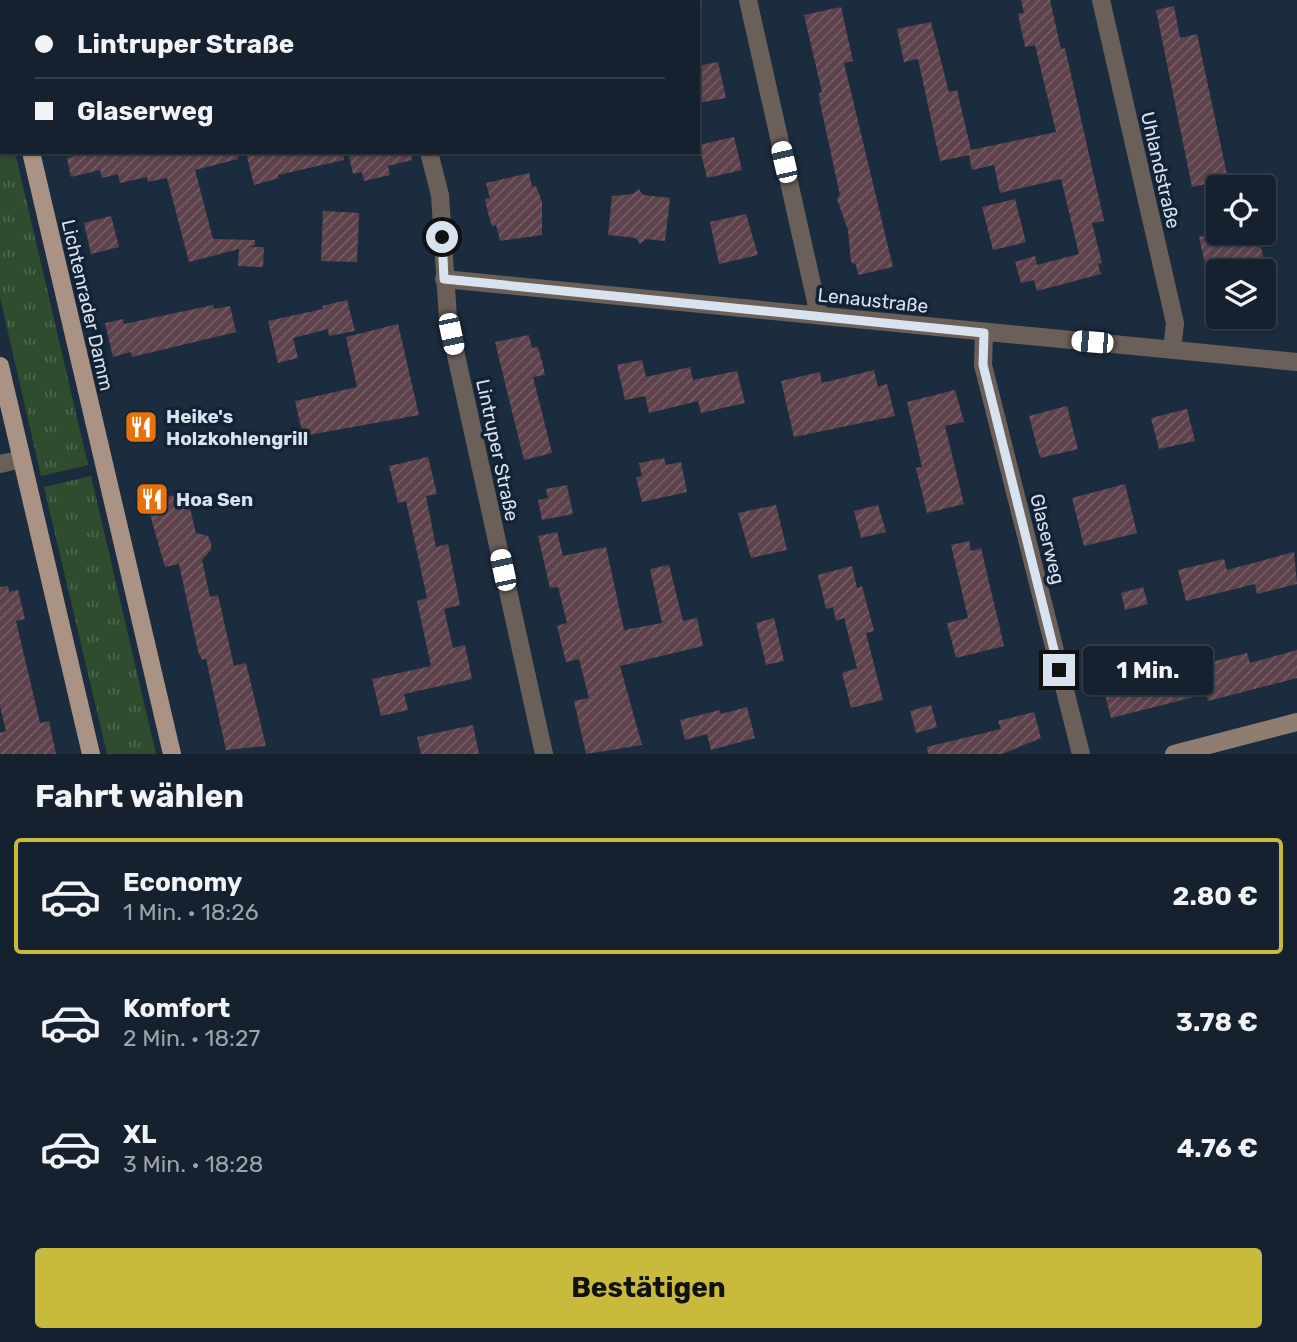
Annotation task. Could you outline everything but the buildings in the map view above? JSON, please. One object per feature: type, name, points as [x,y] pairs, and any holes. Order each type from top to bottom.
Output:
[{"type":"main road","name":"Lichtenrader Damm","points":[[31,154],[172,754]]},
{"type":"main road","points":[[0,366],[91,754]]},
{"type":"main road","points":[[1174,754],[1297,722]]},
{"type":"street","points":[[748,0],[819,315]]},
{"type":"street","name":"Uhlandstraße","points":[[1101,0],[1175,323],[1172,350]]},
{"type":"street","name":"Lintruper Straße","points":[[430,154],[440,195],[448,319],[544,754]]},
{"type":"street","name":"Lenaustraße","points":[[444,279],[1297,362]]},
{"type":"street","name":"Glaserweg","points":[[984,333],[983,365],[1081,754]]},
{"type":"street","points":[[0,464],[22,459]]},
{"type":"green space","points":[[0,154],[15,154],[88,465],[41,476],[0,297]]},
{"type":"green space","points":[[91,476],[156,754],[107,754],[44,487]]},
{"type":"place","name":"Heike's Holzkohlengrill","points":[[141,427]]},
{"type":"place","name":"Hoa Sen","points":[[152,499]]},
{"type":"route","points":[[442,237],[444,279],[984,333],[983,365],[1059,670]]}]
